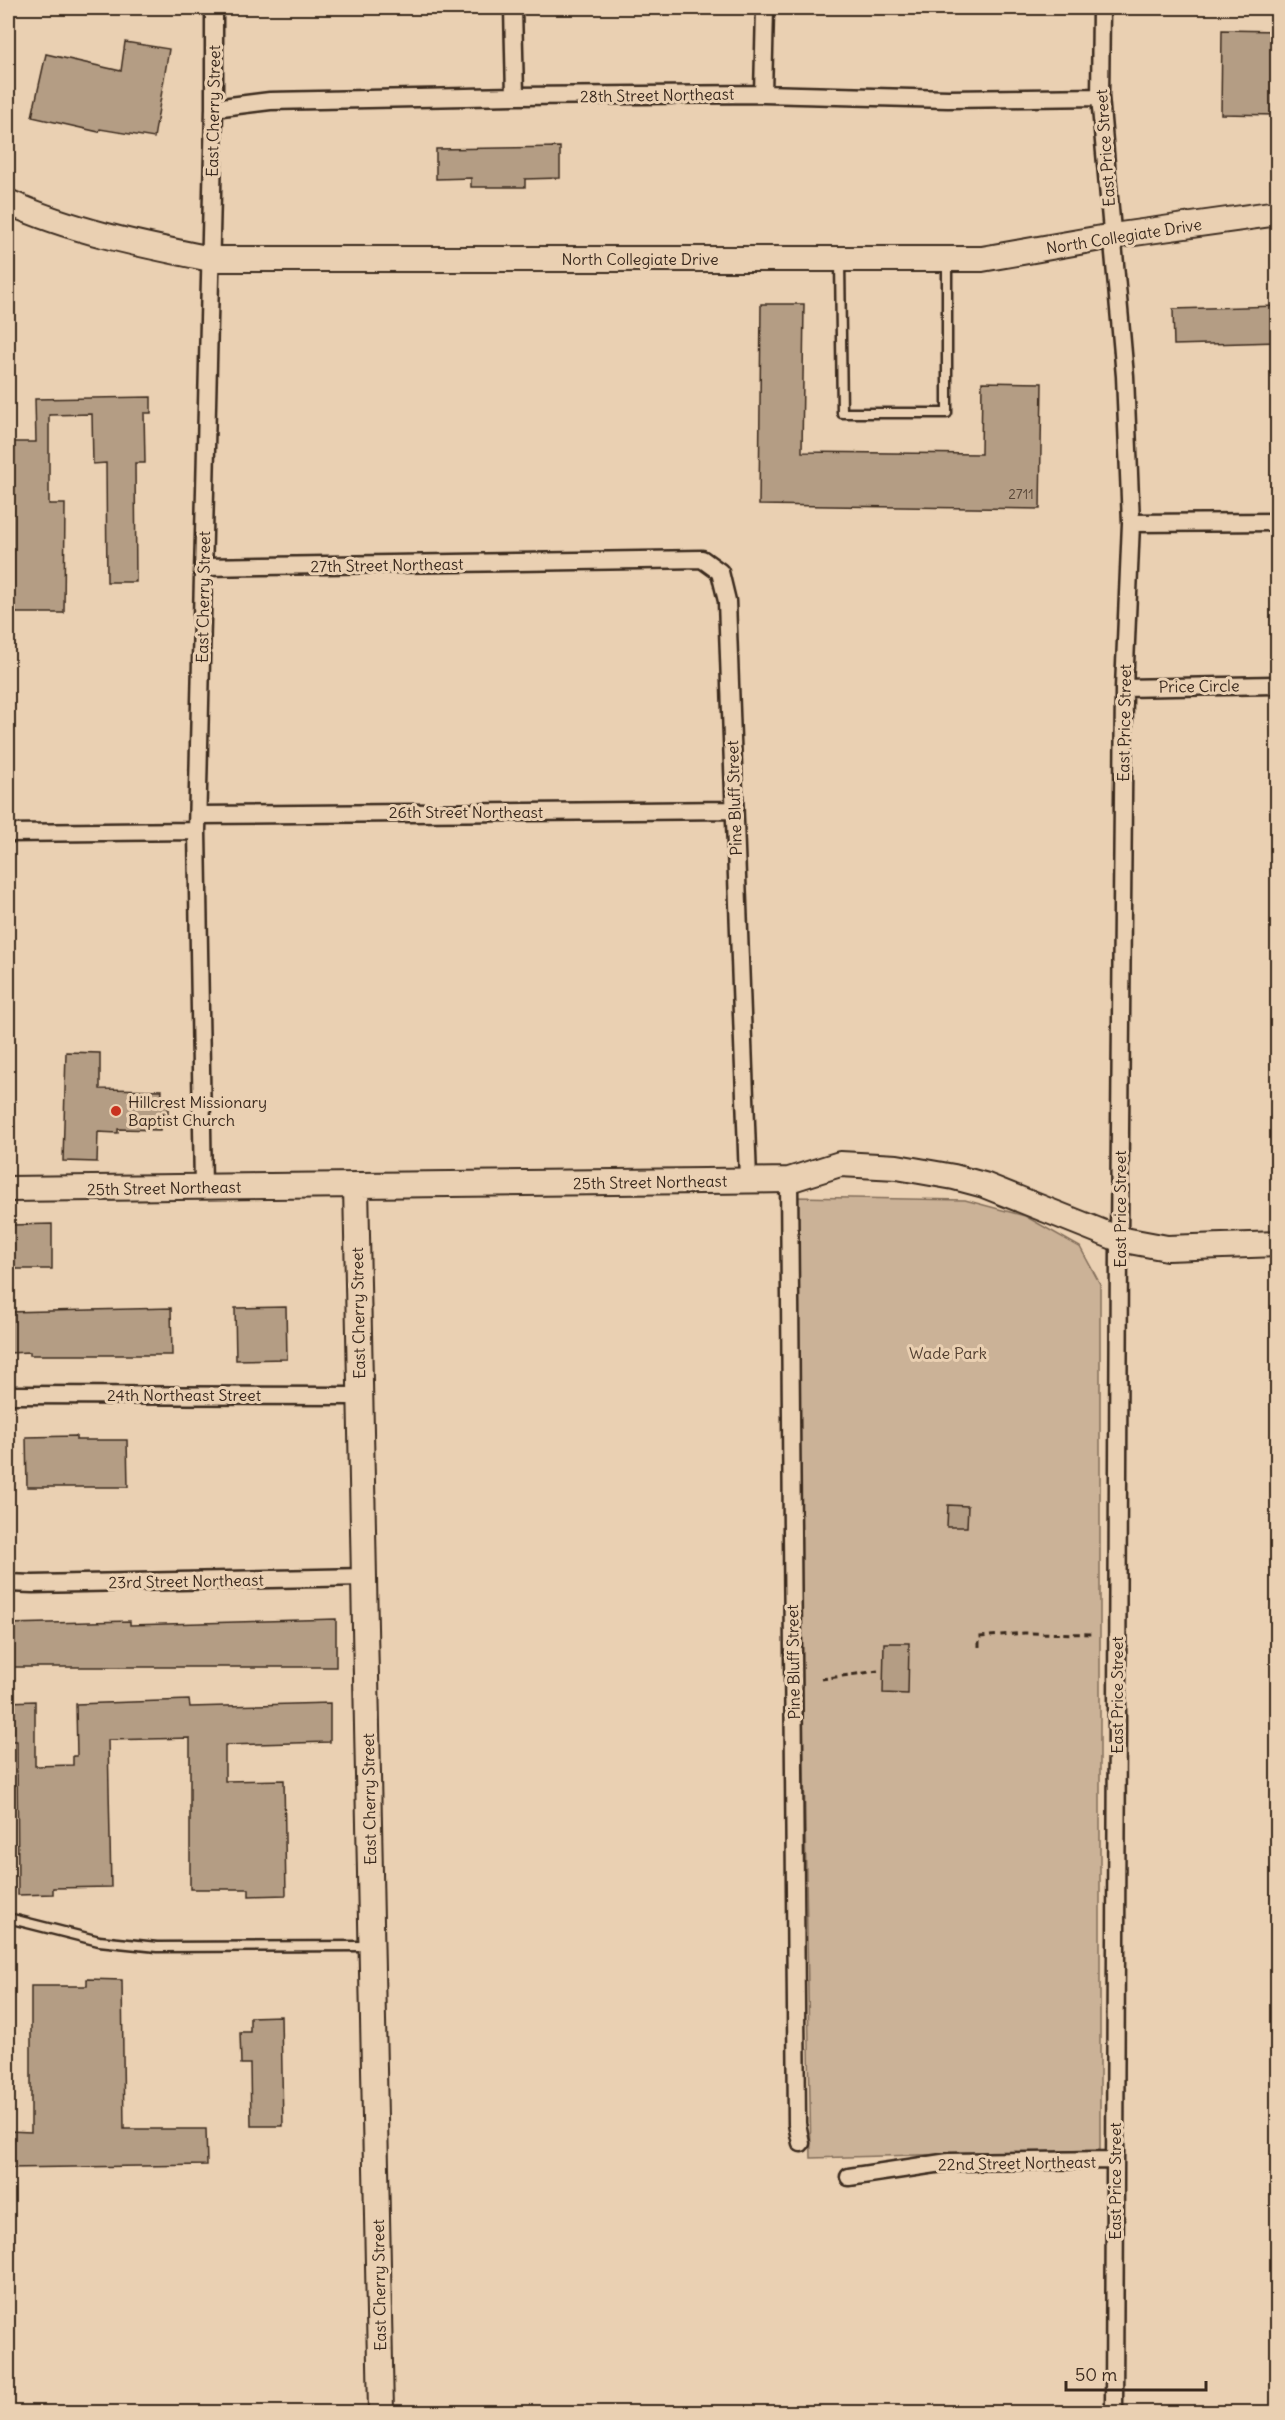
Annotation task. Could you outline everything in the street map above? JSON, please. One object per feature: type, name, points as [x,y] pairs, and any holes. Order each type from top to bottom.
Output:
[{"type":"street","name":"East Cherry Street","points":[[203,1187],[198,823],[214,108],[214,8]]},
{"type":"street","points":[[513,8],[515,96]]},
{"type":"street","points":[[763,94],[765,8]]},
{"type":"street","name":"East Price Street","points":[[1101,8],[1100,97],[1125,376],[1131,523],[1124,688],[1119,1239],[1114,2412]]},
{"type":"street","name":"28th Street Northeast","points":[[214,108],[270,101],[515,96],[763,94],[948,99],[1100,97]]},
{"type":"street","name":"North Collegiate Drive","points":[[8,202],[28,211],[118,240],[211,259],[982,259],[1113,236],[1278,213]]},
{"type":"street","points":[[1131,523],[1278,522]]},
{"type":"street","name":"Pine Bluff Street","points":[[570,563],[702,559],[720,572],[728,601],[748,1179]]},
{"type":"street","name":"27th Street Northeast","points":[[204,567],[570,563]]},
{"type":"street","name":"Price Circle","points":[[1124,688],[1274,685]]},
{"type":"street","name":"26th Street Northeast","points":[[8,833],[198,823],[734,810]]},
{"type":"street","name":"25th Street Northeast","points":[[8,1190],[789,1180],[840,1164],[897,1167],[954,1177],[984,1185],[1119,1239],[1167,1248],[1278,1244]]},
{"type":"street","name":"Pine Bluff Street","points":[[789,1180],[798,2124],[801,2143]]},
{"type":"street","name":"East Cherry Street","points":[[356,1186],[381,2412]]},
{"type":"street","name":"24th Northeast Street","points":[[8,1395],[360,1396]]},
{"type":"street","name":"23rd Street Northeast","points":[[8,1583],[364,1577]]},
{"type":"street","name":"22nd Street Northeast","points":[[849,2177],[949,2162],[1115,2160]]},
{"type":"lane","points":[[840,259],[842,413],[947,413],[947,259]]},
{"type":"lane","points":[[8,1918],[99,1941],[157,1947],[372,1946]]},
{"type":"path","points":[[979,1647],[979,1637],[1024,1633],[1093,1634]]},
{"type":"path","points":[[821,1679],[878,1671]]},
{"type":"green space","name":"Wade Park","points":[[794,1197],[965,1200],[1025,1216],[1080,1247],[1100,1284],[1100,2150],[811,2158]]},
{"type":"building","points":[[1222,30],[1278,31],[1277,115],[1221,114]]},
{"type":"building","points":[[125,42],[169,49],[154,138],[100,129],[99,132],[32,117],[46,54],[121,71]]},
{"type":"building","points":[[560,147],[560,178],[525,179],[525,187],[471,187],[471,178],[436,179],[436,149]]},
{"type":"building","points":[[761,304],[804,304],[802,452],[981,454],[982,382],[1042,383],[1040,509],[759,505]]},
{"type":"building","points":[[1278,306],[1278,342],[1174,345],[1173,309]]},
{"type":"building","points":[[151,397],[151,413],[144,413],[145,463],[135,463],[136,582],[107,582],[106,463],[93,464],[92,414],[49,415],[49,504],[65,504],[64,613],[8,613],[8,442],[36,442],[35,399]]},
{"type":"building","name":"Hillcrest Missionary Baptist Church","points":[[66,1052],[100,1053],[100,1089],[162,1090],[161,1101],[168,1101],[168,1120],[161,1120],[160,1130],[118,1129],[118,1133],[98,1132],[97,1162],[63,1161]]},
{"type":"building","points":[[52,1224],[52,1269],[12,1269],[11,1225]]},
{"type":"building","points":[[286,1307],[287,1359],[236,1360],[235,1308]]},
{"type":"building","points":[[171,1308],[172,1355],[8,1353],[8,1312]]},
{"type":"building","points":[[76,1436],[76,1440],[127,1440],[128,1487],[27,1487],[26,1437]]},
{"type":"building","points":[[948,1505],[968,1506],[967,1527],[947,1527]]},
{"type":"building","points":[[336,1619],[336,1667],[8,1667],[8,1624],[130,1621],[130,1625]]},
{"type":"building","points":[[884,1643],[909,1643],[908,1694],[883,1693]]},
{"type":"building","points":[[189,1700],[190,1707],[330,1703],[330,1742],[225,1745],[225,1781],[284,1780],[286,1895],[249,1896],[249,1889],[190,1889],[190,1738],[108,1740],[111,1887],[53,1888],[53,1894],[18,1895],[17,1741],[8,1741],[8,1702],[35,1701],[35,1766],[73,1765],[73,1756],[77,1756],[76,1704]]},
{"type":"building","points":[[87,1979],[122,1980],[124,2129],[206,2129],[207,2165],[8,2168],[8,2131],[31,2132],[31,1986],[87,1986]]},
{"type":"building","points":[[281,2016],[283,2126],[251,2126],[250,2064],[241,2064],[240,2032],[250,2032],[250,2017]]},
{"type":"place","name":"Hillcrest Missionary Baptist Church","points":[[116,1111]]}]
